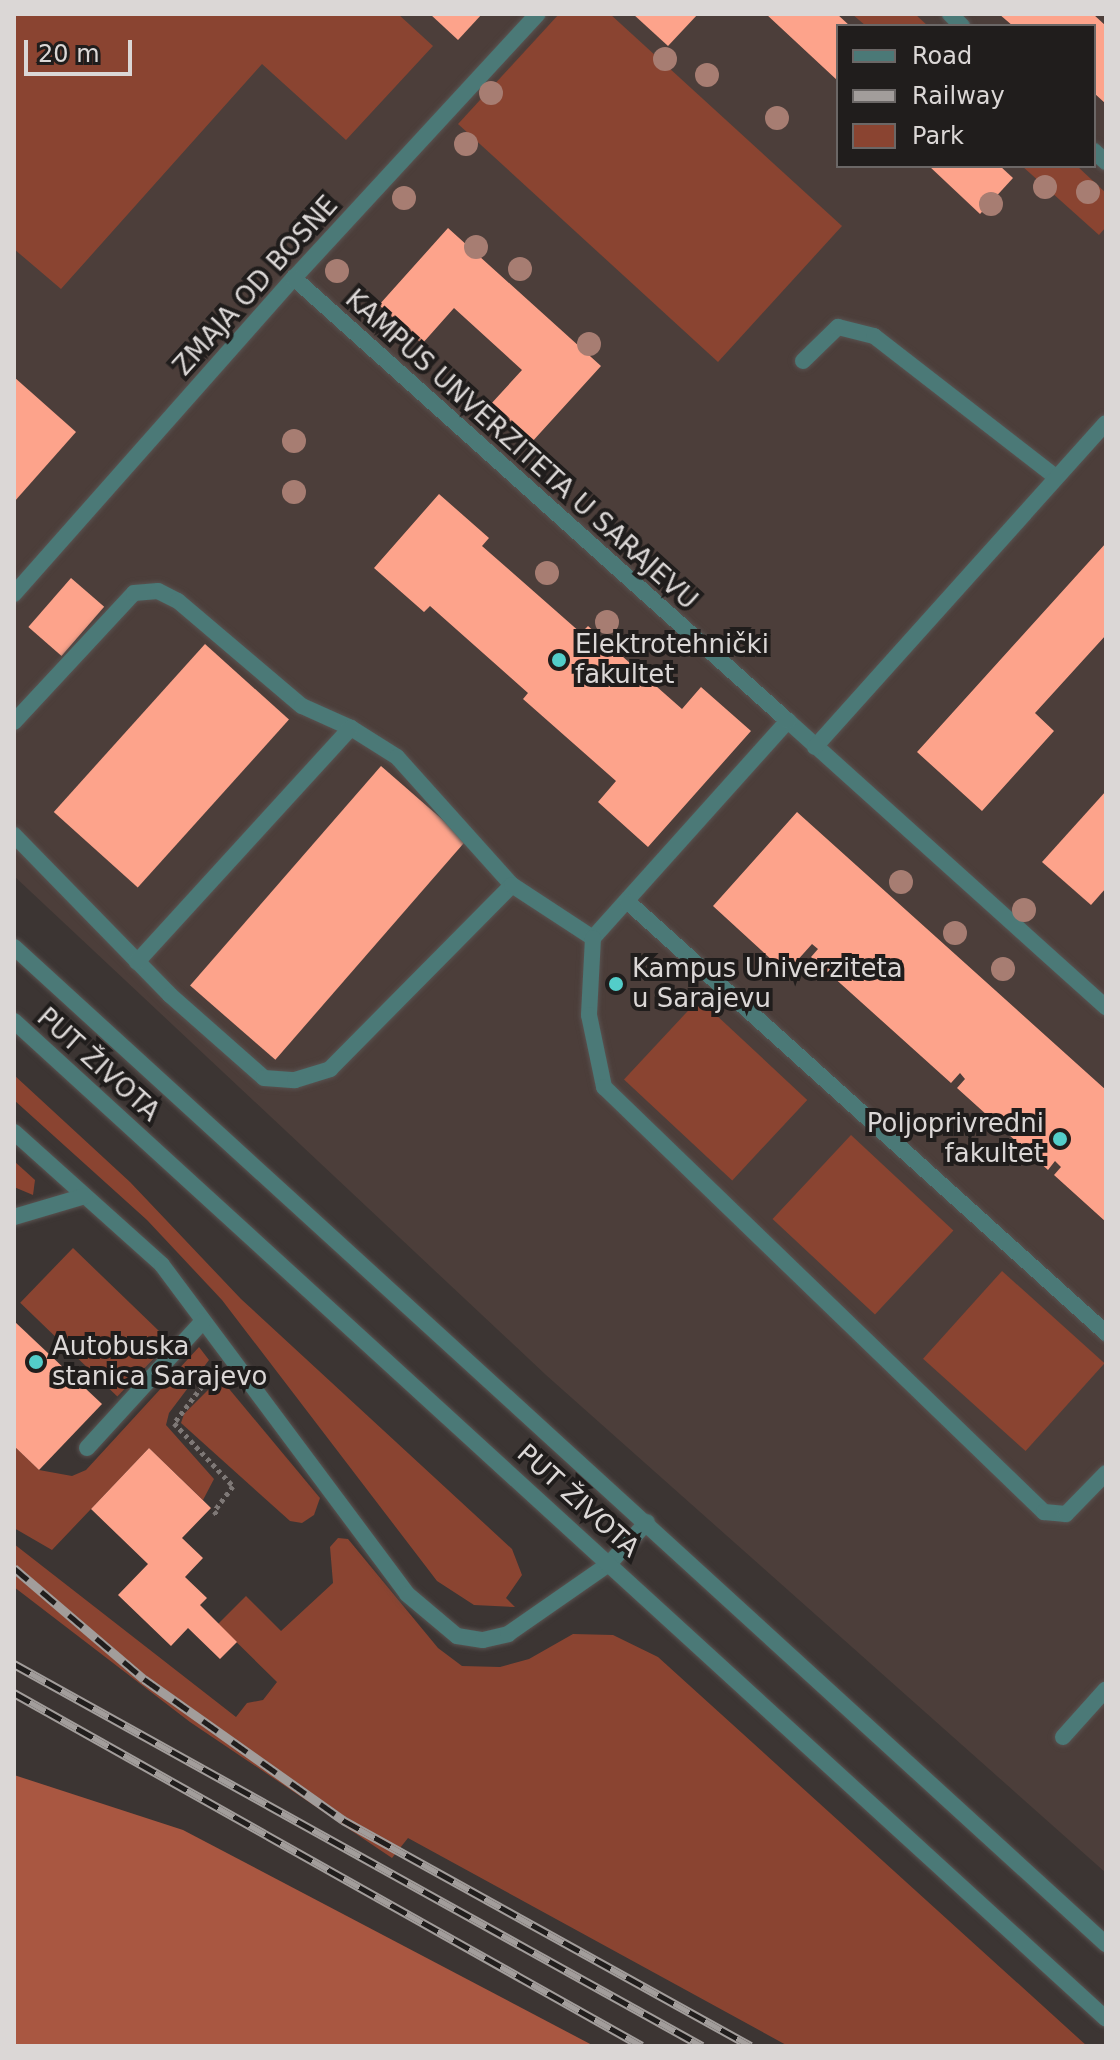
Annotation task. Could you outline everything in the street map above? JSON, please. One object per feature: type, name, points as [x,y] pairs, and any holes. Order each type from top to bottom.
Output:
[{"type":"street","name":"ZMAJA OD BOSNE","points":[[14,594],[294,278],[538,14]]},
{"type":"street","name":"KAMPUS UNVERZITETA U SARAJEVU","points":[[294,278],[1106,1007]]},
{"type":"street","points":[[803,361],[838,327],[874,336],[1056,477]]},
{"type":"street","points":[[815,747],[1106,423]]},
{"type":"street","points":[[14,722],[134,593],[158,591],[178,601],[302,706],[351,728],[397,757],[512,885],[593,938]]},
{"type":"street","points":[[788,721],[593,938],[589,1015],[604,1087],[1044,1512],[1066,1514],[1106,1473]]},
{"type":"street","points":[[137,962],[351,728]]},
{"type":"street","points":[[14,835],[137,962],[264,1078],[295,1080],[330,1069],[512,885]]},
{"type":"street","points":[[628,902],[1106,1333]]},
{"type":"street","name":"PUT ŽIVOTA","points":[[14,947],[1106,1944]]},
{"type":"street","name":"PUT ŽIVOTA","points":[[14,1021],[1106,2019]]},
{"type":"street","points":[[14,1132],[162,1265],[407,1594],[457,1636],[483,1640],[508,1634],[610,1563],[647,1522]]},
{"type":"street","points":[[14,1217],[85,1196]]},
{"type":"street","points":[[87,1448],[203,1321]]},
{"type":"street","points":[[1063,1737],[1106,1689]]},
{"type":"path","points":[[218,1516],[214,1511],[233,1486],[174,1423],[230,1356]]},
{"type":"shaded area","name":"Kampus Univerziteta u Sarajevu","points":[[14,14],[1106,14],[1106,1873],[546,1375],[14,876]]},
{"type":"shaded area","points":[[14,1775],[183,1830],[594,2046],[14,2046]]},
{"type":"green space","points":[[14,14],[398,14],[433,46],[346,140],[262,64],[61,289],[14,249]]},
{"type":"green space","points":[[559,14],[610,14],[842,226],[718,362],[458,124]]},
{"type":"green space","points":[[852,14],[915,14],[926,24],[864,24]]},
{"type":"green space","points":[[1024,168],[1079,168],[1106,193],[1106,227],[1099,235]]},
{"type":"green space","points":[[699,999],[807,1100],[732,1180],[624,1079]]},
{"type":"green space","points":[[14,1075],[130,1182],[241,1299],[512,1549],[522,1575],[506,1598],[515,1607],[474,1605],[437,1581],[222,1300],[147,1220],[14,1100]]},
{"type":"green space","points":[[851,1135],[953,1230],[875,1315],[773,1219]]},
{"type":"green space","points":[[14,1161],[35,1180],[33,1195],[14,1187]]},
{"type":"green space","points":[[73,1248],[170,1342],[117,1396],[20,1303]]},
{"type":"green space","points":[[1002,1271],[1105,1363],[1026,1451],[923,1359]]},
{"type":"green space","points":[[199,1347],[209,1360],[169,1413],[166,1425],[214,1479],[203,1500],[149,1448],[52,1550],[14,1528],[14,1446],[39,1470],[72,1476],[86,1470]]},
{"type":"green space","points":[[220,1378],[320,1498],[314,1515],[302,1523],[290,1521],[181,1423],[184,1414]]},
{"type":"green space","points":[[338,1538],[348,1539],[438,1648],[462,1666],[500,1667],[529,1659],[573,1634],[613,1635],[658,1657],[1087,2046],[788,2046],[408,1838],[392,1858],[190,1722],[14,1587],[14,1544],[236,1717],[247,1703],[263,1700],[277,1682],[218,1624],[246,1596],[281,1631],[333,1583],[330,1547]]},
{"type":"building","points":[[430,14],[482,14],[458,40]]},
{"type":"building","points":[[633,14],[698,14],[668,46]]},
{"type":"building","points":[[766,14],[837,14],[848,24],[836,24],[836,79]]},
{"type":"building","points":[[999,14],[1093,14],[1106,26],[1106,104],[1096,95],[1096,24],[1011,24]]},
{"type":"building","points":[[931,168],[1002,168],[1013,178],[980,214]]},
{"type":"building","points":[[448,228],[601,366],[531,443],[490,405],[522,370],[454,308],[422,344],[379,305]]},
{"type":"building","points":[[14,377],[76,432],[14,502]]},
{"type":"building","name":"Elektrotehnički fakultet","points":[[439,494],[489,538],[482,546],[581,633],[588,626],[682,709],[701,687],[751,731],[648,847],[598,802],[616,781],[523,699],[528,693],[430,606],[424,612],[374,568]]},
{"type":"building","points":[[1106,543],[1106,635],[1035,713],[1054,731],[982,811],[917,752]]},
{"type":"building","points":[[71,578],[104,607],[62,656],[28,627]]},
{"type":"building","points":[[205,644],[289,720],[138,888],[54,812]]},
{"type":"building","points":[[381,766],[466,840],[275,1060],[190,986]]},
{"type":"building","points":[[1106,791],[1106,888],[1091,905],[1042,862]]},
{"type":"building","points":[[797,812],[1106,1090],[1106,1222],[1054,1175],[1061,1167],[1055,1161],[1048,1170],[957,1088],[965,1079],[960,1073],[951,1083],[811,957],[818,949],[812,944],[786,973],[713,906]]},
{"type":"building","name":"Autobuska stanica Sarajevo","points":[[14,1321],[102,1404],[39,1470],[14,1446]]},
{"type":"building","points":[[149,1448],[211,1508],[182,1538],[203,1558],[185,1577],[207,1598],[200,1605],[237,1642],[220,1659],[188,1628],[171,1646],[118,1595],[148,1564],[91,1509]]},
{"type":"railway","points":[[14,1568],[144,1679],[343,1820],[750,2046]]},
{"type":"railway","points":[[14,1664],[702,2046]]},
{"type":"railway","points":[[14,1693],[642,2046]]},
{"type":"place","name":"Elektrotehnički fakultet","points":[[559,660]]},
{"type":"place","name":"Kampus Univerziteta u Sarajevu","points":[[616,984]]},
{"type":"place","name":"Poljoprivredni fakultet","points":[[1060,1139]]},
{"type":"place","name":"Autobuska stanica Sarajevo","points":[[36,1362]]}]
